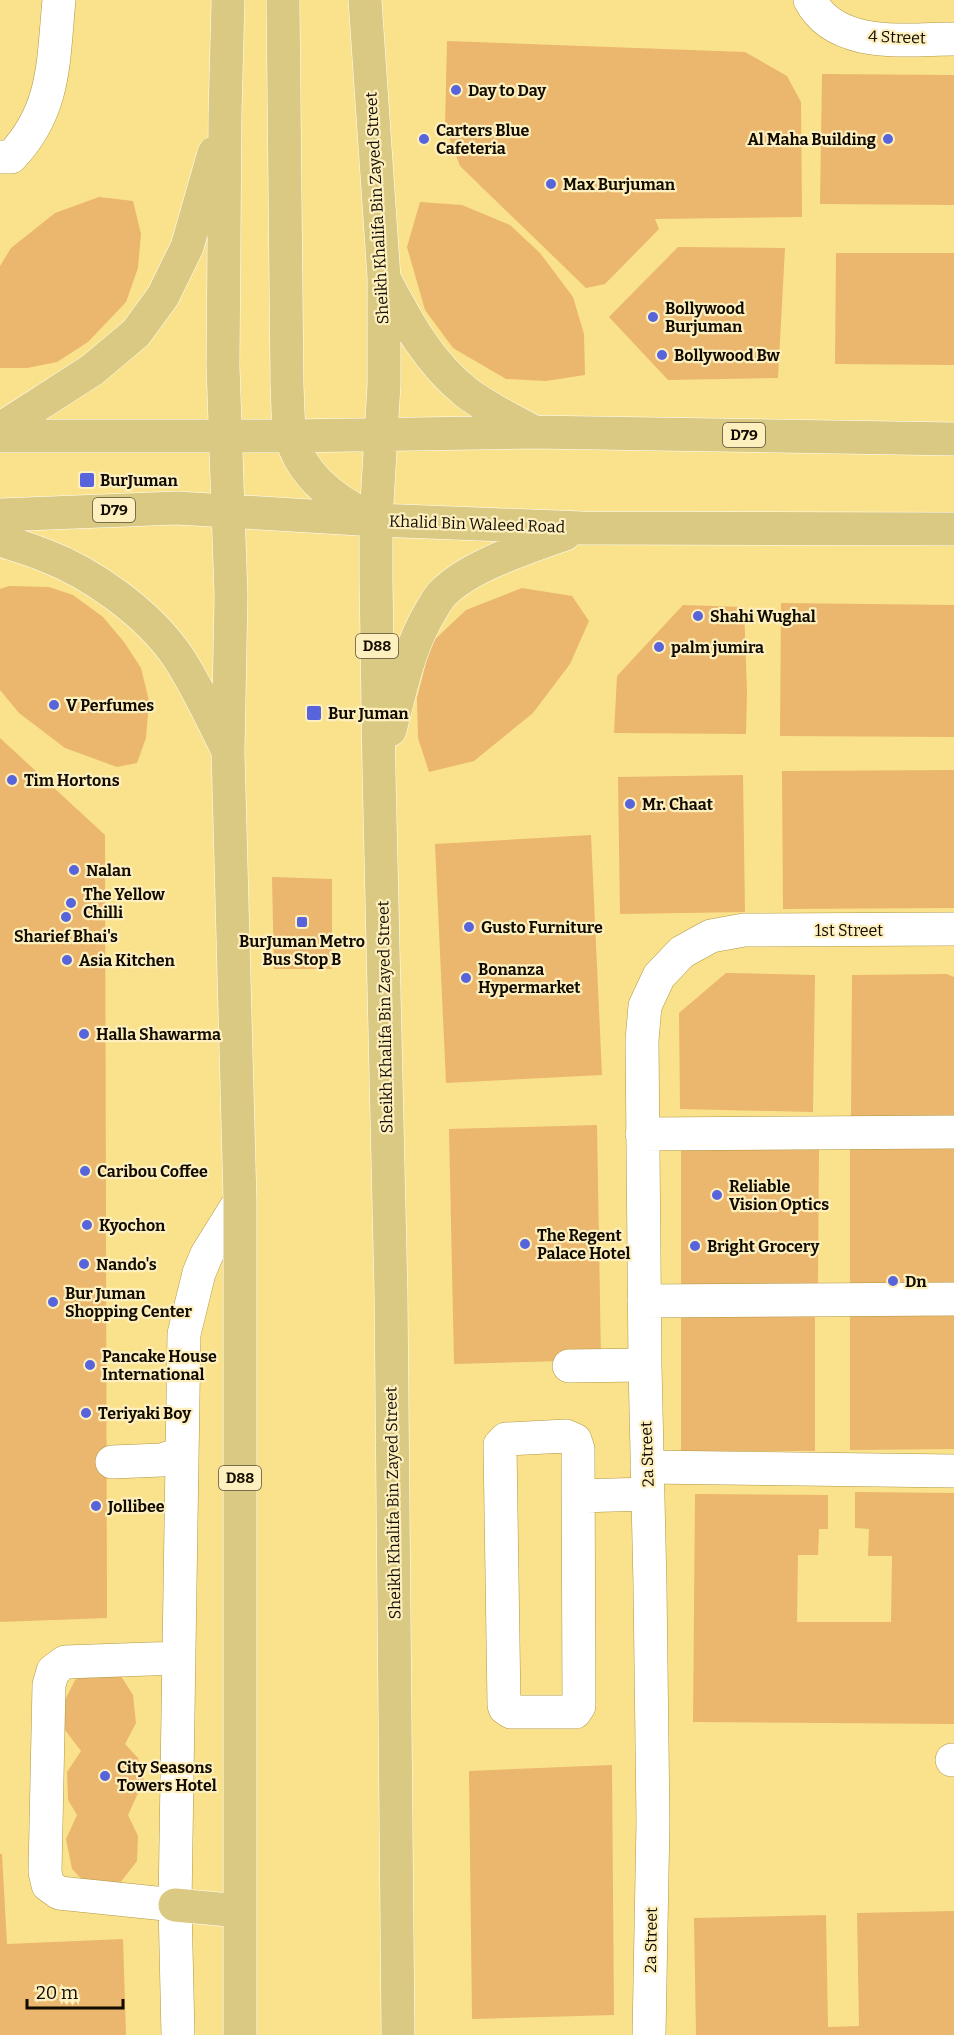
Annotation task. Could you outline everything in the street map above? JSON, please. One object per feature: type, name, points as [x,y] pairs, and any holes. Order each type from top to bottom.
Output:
[{"type":"main road","name":"D88","points":[[228,0],[223,366],[231,595],[228,752],[240,1202],[240,2035]]},
{"type":"main road","points":[[283,0],[287,364],[291,436],[303,463],[321,486],[345,505],[376,520]]},
{"type":"main road","name":"Sheikh Khalifa Bin Zayed Street","points":[[365,0],[384,278],[381,434],[376,520],[379,772],[392,1295],[398,2035]]},
{"type":"main road","points":[[0,429],[92,370],[136,333],[163,296],[187,247],[225,114]]},
{"type":"main road","points":[[384,278],[423,347],[445,373],[475,398],[533,432]]},
{"type":"main road","name":"D79","points":[[0,436],[291,436],[533,432],[954,439]]},
{"type":"main road","name":"Khalid Bin Waleed Road","points":[[0,515],[177,508],[376,520],[582,528],[954,529]]},
{"type":"main road","points":[[379,772],[409,657],[420,628],[441,594],[461,579],[493,561],[582,528]]},
{"type":"main road","points":[[0,540],[45,555],[87,576],[120,599],[151,626],[177,656],[201,696],[228,752]]},
{"type":"main road","points":[[175,1905],[240,1911]]},
{"type":"street","points":[[0,157],[12,158],[36,126],[44,107],[53,67],[59,0]]},
{"type":"street","name":"4 Street","points":[[812,4],[826,21],[860,36],[882,39],[954,39]]},
{"type":"street","name":"1st Street","points":[[744,930],[954,929]]},
{"type":"street","name":"2a Street","points":[[649,2035],[653,1810],[642,1040],[645,1006],[659,976],[682,952],[692,946],[711,936],[744,930]]},
{"type":"street","points":[[642,1134],[954,1132]]},
{"type":"street","points":[[178,2035],[175,1905],[183,1344],[187,1313],[199,1273],[207,1254],[240,1202]]},
{"type":"street","points":[[644,1301],[954,1299]]},
{"type":"street","points":[[568,1366],[645,1365]]},
{"type":"street","points":[[566,1436],[575,1440],[578,1449],[578,1496],[579,1706],[575,1712],[511,1712],[504,1705],[501,1442],[506,1438],[566,1436]]},
{"type":"street","points":[[112,1462],[162,1460],[180,1454]]},
{"type":"street","points":[[578,1496],[648,1481],[954,1471]]},
{"type":"street","points":[[175,1905],[59,1893],[48,1885],[45,1872],[49,1685],[53,1671],[65,1662],[178,1658]]},
{"type":"building","points":[[447,41],[745,52],[787,76],[801,102],[802,217],[655,219],[659,229],[605,284],[586,288],[460,166],[445,127]]},
{"type":"building","name":"Al Maha Building","points":[[822,74],[954,75],[954,205],[820,204]]},
{"type":"building","points":[[99,197],[133,201],[141,234],[138,268],[126,302],[88,342],[57,362],[27,368],[0,368],[0,266],[11,248],[55,213]]},
{"type":"building","points":[[420,202],[462,205],[510,225],[540,253],[573,297],[584,334],[585,375],[546,381],[506,379],[453,348],[425,310],[407,247]]},
{"type":"building","points":[[678,247],[785,248],[778,378],[668,380],[609,317]]},
{"type":"building","points":[[836,253],[954,253],[954,365],[835,364]]},
{"type":"building","points":[[9,586],[49,587],[73,595],[103,617],[124,642],[141,668],[149,701],[146,738],[137,763],[117,767],[65,748],[19,713],[0,690],[0,589]]},
{"type":"building","points":[[522,588],[572,596],[589,621],[570,664],[533,713],[474,761],[429,772],[418,738],[417,698],[431,643],[466,610]]},
{"type":"building","points":[[781,603],[954,605],[954,737],[780,736]]},
{"type":"building","points":[[683,605],[744,607],[746,734],[614,733],[617,676]]},
{"type":"building","name":"Bur Juman Shopping Center","points":[[0,738],[105,835],[107,1618],[0,1622]]},
{"type":"building","points":[[954,770],[954,908],[783,909],[782,771]]},
{"type":"building","points":[[743,775],[745,912],[620,914],[618,777]]},
{"type":"building","points":[[591,835],[602,1075],[446,1083],[435,844]]},
{"type":"building","points":[[272,877],[332,879],[332,969],[274,969]]},
{"type":"building","points":[[726,973],[815,975],[813,1112],[680,1109],[679,1013]]},
{"type":"building","points":[[947,974],[954,977],[954,1118],[851,1120],[852,975]]},
{"type":"building","name":"The Regent Palace Hotel","points":[[597,1125],[601,1360],[454,1364],[449,1129]]},
{"type":"building","points":[[850,1146],[954,1146],[954,1287],[850,1287]]},
{"type":"building","points":[[681,1148],[819,1149],[818,1284],[681,1284]]},
{"type":"building","points":[[850,1311],[954,1311],[954,1449],[850,1450]]},
{"type":"building","points":[[681,1317],[815,1317],[815,1451],[681,1451]]},
{"type":"building","points":[[855,1492],[954,1493],[954,1724],[693,1722],[695,1494],[828,1495],[828,1529],[819,1529],[818,1555],[798,1555],[797,1622],[891,1622],[892,1556],[868,1556],[869,1529],[855,1528]]},
{"type":"building","name":"City Seasons Towers Hotel","points":[[98,1666],[119,1673],[133,1695],[136,1723],[125,1744],[138,1758],[144,1780],[128,1815],[138,1836],[137,1861],[119,1884],[89,1887],[72,1869],[66,1839],[77,1815],[68,1800],[67,1772],[81,1751],[65,1730],[62,1706],[75,1680]]},
{"type":"building","points":[[612,1765],[614,2015],[472,2019],[469,1771]]},
{"type":"building","points":[[0,1854],[2,1854],[7,1944],[123,1939],[126,2035],[0,2035]]},
{"type":"building","points":[[954,1911],[954,2035],[696,2035],[694,1918],[826,1915],[828,2027],[859,2026],[857,1913]]},
{"type":"place","name":"Day to Day","points":[[456,90]]},
{"type":"place","name":"Carters Blue Cafeteria","points":[[424,139]]},
{"type":"place","name":"Al Maha Building","points":[[888,139]]},
{"type":"place","name":"Max Burjuman","points":[[551,184]]},
{"type":"place","name":"Bollywood Burjuman","points":[[653,317]]},
{"type":"place","name":"Bollywood Bw","points":[[662,355]]},
{"type":"place","name":"BurJuman","points":[[87,480]]},
{"type":"place","name":"Shahi Wughal","points":[[698,616]]},
{"type":"place","name":"palm jumira","points":[[659,647]]},
{"type":"place","name":"V Perfumes","points":[[54,705]]},
{"type":"place","name":"Bur Juman","points":[[314,713]]},
{"type":"place","name":"Tim Hortons","points":[[12,780]]},
{"type":"place","name":"Mr. Chaat","points":[[630,804]]},
{"type":"place","name":"Nalan","points":[[74,870]]},
{"type":"place","name":"The Yellow Chilli","points":[[71,903]]},
{"type":"place","name":"Sharief Bhai's","points":[[66,917]]},
{"type":"place","name":"BurJuman Metro Bus Stop B","points":[[302,922]]},
{"type":"place","name":"Gusto Furniture","points":[[469,927]]},
{"type":"place","name":"Asia Kitchen","points":[[67,960]]},
{"type":"place","name":"Bonanza Hypermarket","points":[[466,978]]},
{"type":"place","name":"Halla Shawarma","points":[[84,1034]]},
{"type":"place","name":"Caribou Coffee","points":[[85,1171]]},
{"type":"place","name":"Reliable Vision Optics","points":[[717,1195]]},
{"type":"place","name":"Kyochon","points":[[87,1225]]},
{"type":"place","name":"The Regent Palace Hotel","points":[[525,1244]]},
{"type":"place","name":"Bright Grocery","points":[[695,1246]]},
{"type":"place","name":"Nando's","points":[[84,1264]]},
{"type":"place","name":"Dn","points":[[893,1281]]},
{"type":"place","name":"Bur Juman Shopping Center","points":[[53,1302]]},
{"type":"place","name":"Pancake House International","points":[[90,1365]]},
{"type":"place","name":"Teriyaki Boy","points":[[86,1413]]},
{"type":"place","name":"Jollibee","points":[[96,1506]]},
{"type":"place","name":"City Seasons Towers Hotel","points":[[105,1776]]}]
